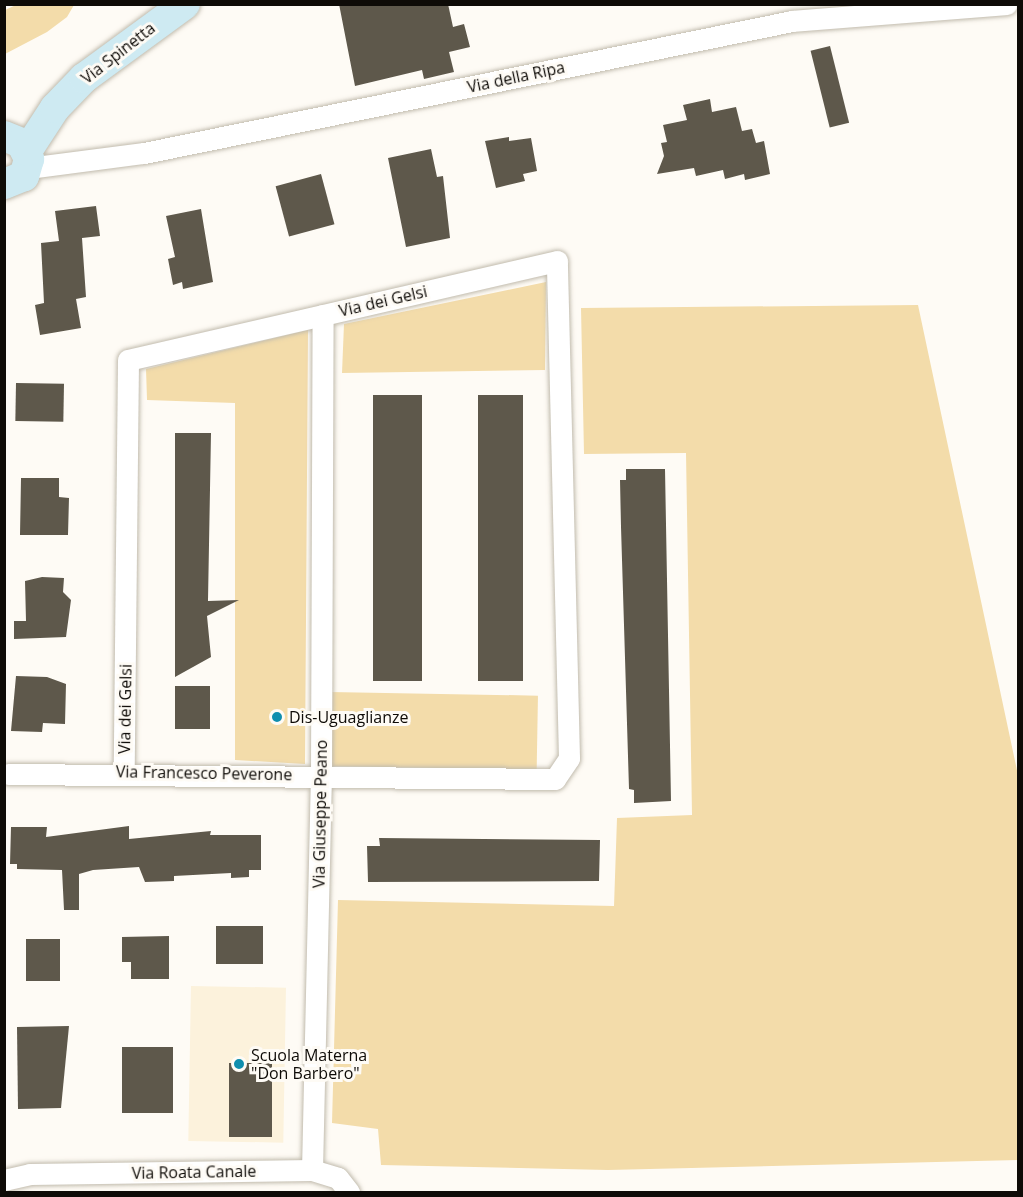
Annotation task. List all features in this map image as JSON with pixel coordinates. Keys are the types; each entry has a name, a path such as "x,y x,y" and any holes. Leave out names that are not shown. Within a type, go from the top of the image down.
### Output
{"main road":[{"name":"Via Spinetta","path":"13,165 55,108 102,62 185,4"}],"street":[{"name":"Via della Ripa","path":"13,165 144,153 792,21 1006,4"},
{"name":"Via dei Gelsi","path":"124,772 128,360 556,261 569,758"},
{"name":"Via Giuseppe Peano","path":"312,1170 321,775 323,315"},
{"name":"Via Francesco Peverone","path":"8,774 124,772 555,779 569,758"},
{"name":"Via Roata Canale","path":"4,1164 30,1174"},
{"name":"Via Roata Canale","path":"4,1180 30,1174 312,1170 338,1178 350,1192"}],"shaded area":[{"path":"16,5 74,5 67,17 47,32 5,54 5,10"},
{"path":"546,282 545,370 342,373 344,324"},
{"path":"918,305 1018,775 1018,1160 608,1170 381,1165 378,1129 332,1123 338,900 614,906 617,818 692,815 686,453 584,454 581,308"},
{"path":"308,330 305,764 235,760 235,403 147,400 146,369"},
{"path":"330,692 538,696 537,770 329,766"},
{"name":"Scuola Materna \"Don Barbero\"","path":"191,986 286,988 283,1143 188,1141"}],"building":[{"path":"339,4 448,4 453,27 464,24 470,47 449,52 454,72 424,79 422,70 355,86"},
{"path":"830,46 849,123 830,127 811,51"},
{"path":"710,99 712,112 736,107 742,131 752,129 756,143 764,141 770,174 745,180 744,174 725,179 723,170 696,176 694,168 657,174 664,156 661,143 667,142 663,125 687,120 683,105"},
{"path":"509,137 509,141 531,138 537,171 523,174 525,181 496,188 485,141"},
{"path":"431,149 437,177 443,176 450,238 406,247 388,158"},
{"path":"321,174 334,224 289,236 276,186"},
{"path":"96,206 100,236 82,238 86,297 76,299 81,328 40,335 35,305 44,303 41,243 59,241 55,211"},
{"path":"201,209 213,282 183,289 182,282 173,285 168,259 175,257 166,216"},
{"path":"16,383 64,384 63,422 15,421"},
{"path":"373,395 422,395 422,681 373,681"},
{"path":"478,395 523,395 523,681 478,681"},
{"path":"175,433 211,433 208,601 239,600 207,616 211,657 175,677"},
{"path":"626,469 665,469 671,801 634,803 634,790 629,789 620,480 626,480"},
{"path":"21,478 59,478 59,497 69,498 68,535 20,535"},
{"path":"42,577 64,578 63,592 71,600 66,637 14,639 14,621 26,621 25,581"},
{"path":"16,676 47,677 66,684 65,724 43,723 42,732 11,731"},
{"path":"175,686 210,686 210,729 175,729"},
{"path":"129,826 129,839 211,831 210,835 261,835 261,870 249,870 249,877 231,878 231,873 174,876 174,881 145,882 139,867 93,870 79,874 79,910 64,910 62,870 17,869 17,864 10,864 11,827 47,827 46,837"},
{"path":"379,838 600,840 599,881 368,882 367,846 380,846"},
{"path":"216,926 263,926 263,964 216,964"},
{"path":"169,936 169,979 131,979 131,962 122,962 122,937"},
{"path":"26,939 60,939 60,981 26,981"},
{"path":"69,1026 61,1108 18,1109 17,1027"},
{"path":"122,1047 173,1047 173,1113 122,1113"},
{"path":"229,1063 272,1063 272,1137 229,1137"}],"place":[{"name":"Dis-Uguaglianze","path":"277,717"},
{"name":"Scuola Materna \"Don Barbero\"","path":"239,1064"}]}
